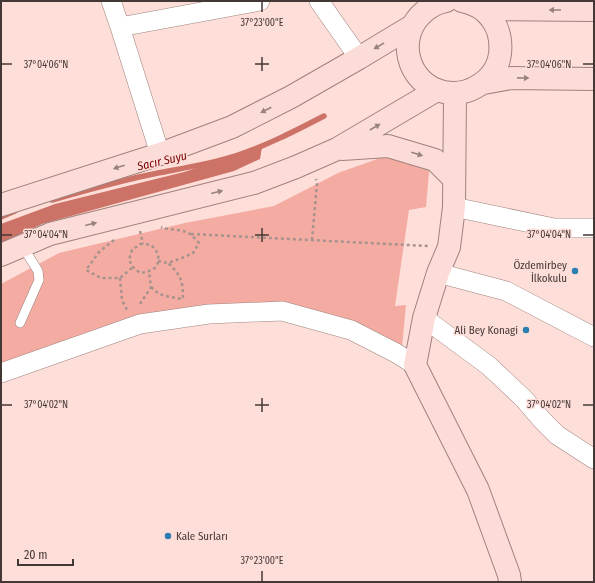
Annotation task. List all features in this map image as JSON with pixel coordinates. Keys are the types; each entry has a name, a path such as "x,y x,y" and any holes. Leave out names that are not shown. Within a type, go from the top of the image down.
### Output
{"main road":[{"path":"1,205 160,154 232,127 291,97 359,58 418,14 430,7 446,1"},
{"path":"471,4 594,10"},
{"path":"1,255 50,234 254,183 337,149 446,92 470,91 484,83 494,72 499,60 501,46 499,32 493,20 471,4"},
{"path":"418,14 408,41 408,56 414,70 424,82 446,92"},
{"path":"484,83 511,78 594,79"},
{"path":"446,92 454,179 454,207 449,247 438,273 424,318 415,365 478,490 509,575 510,582"},
{"path":"337,149 388,146 435,160 454,179"}],"street":[{"path":"110,1 120,27 160,154"},
{"path":"120,27 234,3 260,1"},
{"path":"319,1 359,58"},
{"path":"454,207 554,228 594,228"},
{"path":"438,273 506,291 594,337"},
{"path":"1,373 140,324 209,314 282,310 351,330 415,365"},
{"path":"424,318 489,366 524,399 557,435 594,459"}],"lane":[{"path":"20,323 39,280 38,271 28,255 25,245"}],"path":[{"path":"312,240 317,184 315,173"},
{"path":"159,226 191,234 449,247"},
{"path":"168,263 193,253 199,243 191,234"},
{"path":"119,235 99,252 86,270 101,278 120,278 133,267"},
{"path":"140,244 148,244 156,249 158,260 155,269 149,272 140,272 133,267 129,260 132,250 140,244"},
{"path":"151,287 159,294 184,299 183,284 176,270 168,263 158,260"},
{"path":"138,307 151,287 149,272"},
{"path":"120,278 122,300 130,315"}],"shaded area":[{"path":"262,147 260,159 234,171 42,224 1,243 1,224 55,204 184,172"},
{"path":"391,154 430,160 426,207 409,210 395,306 406,305 402,347 377,334 211,309 1,367 1,284 59,253 185,223 274,206 338,173"}],"waterway":[{"name":"Sacır Suyu","path":"52,200 131,179 226,159 269,143 324,116"},
{"name":"Sacır Suyu","path":"1,217 15,211"}],"place":[{"name":"Özdemirbey İlkokulu","path":"575,271"},
{"name":"Ali Bey Konagi","path":"526,330"},
{"name":"Kale Surları","path":"168,536"}]}
